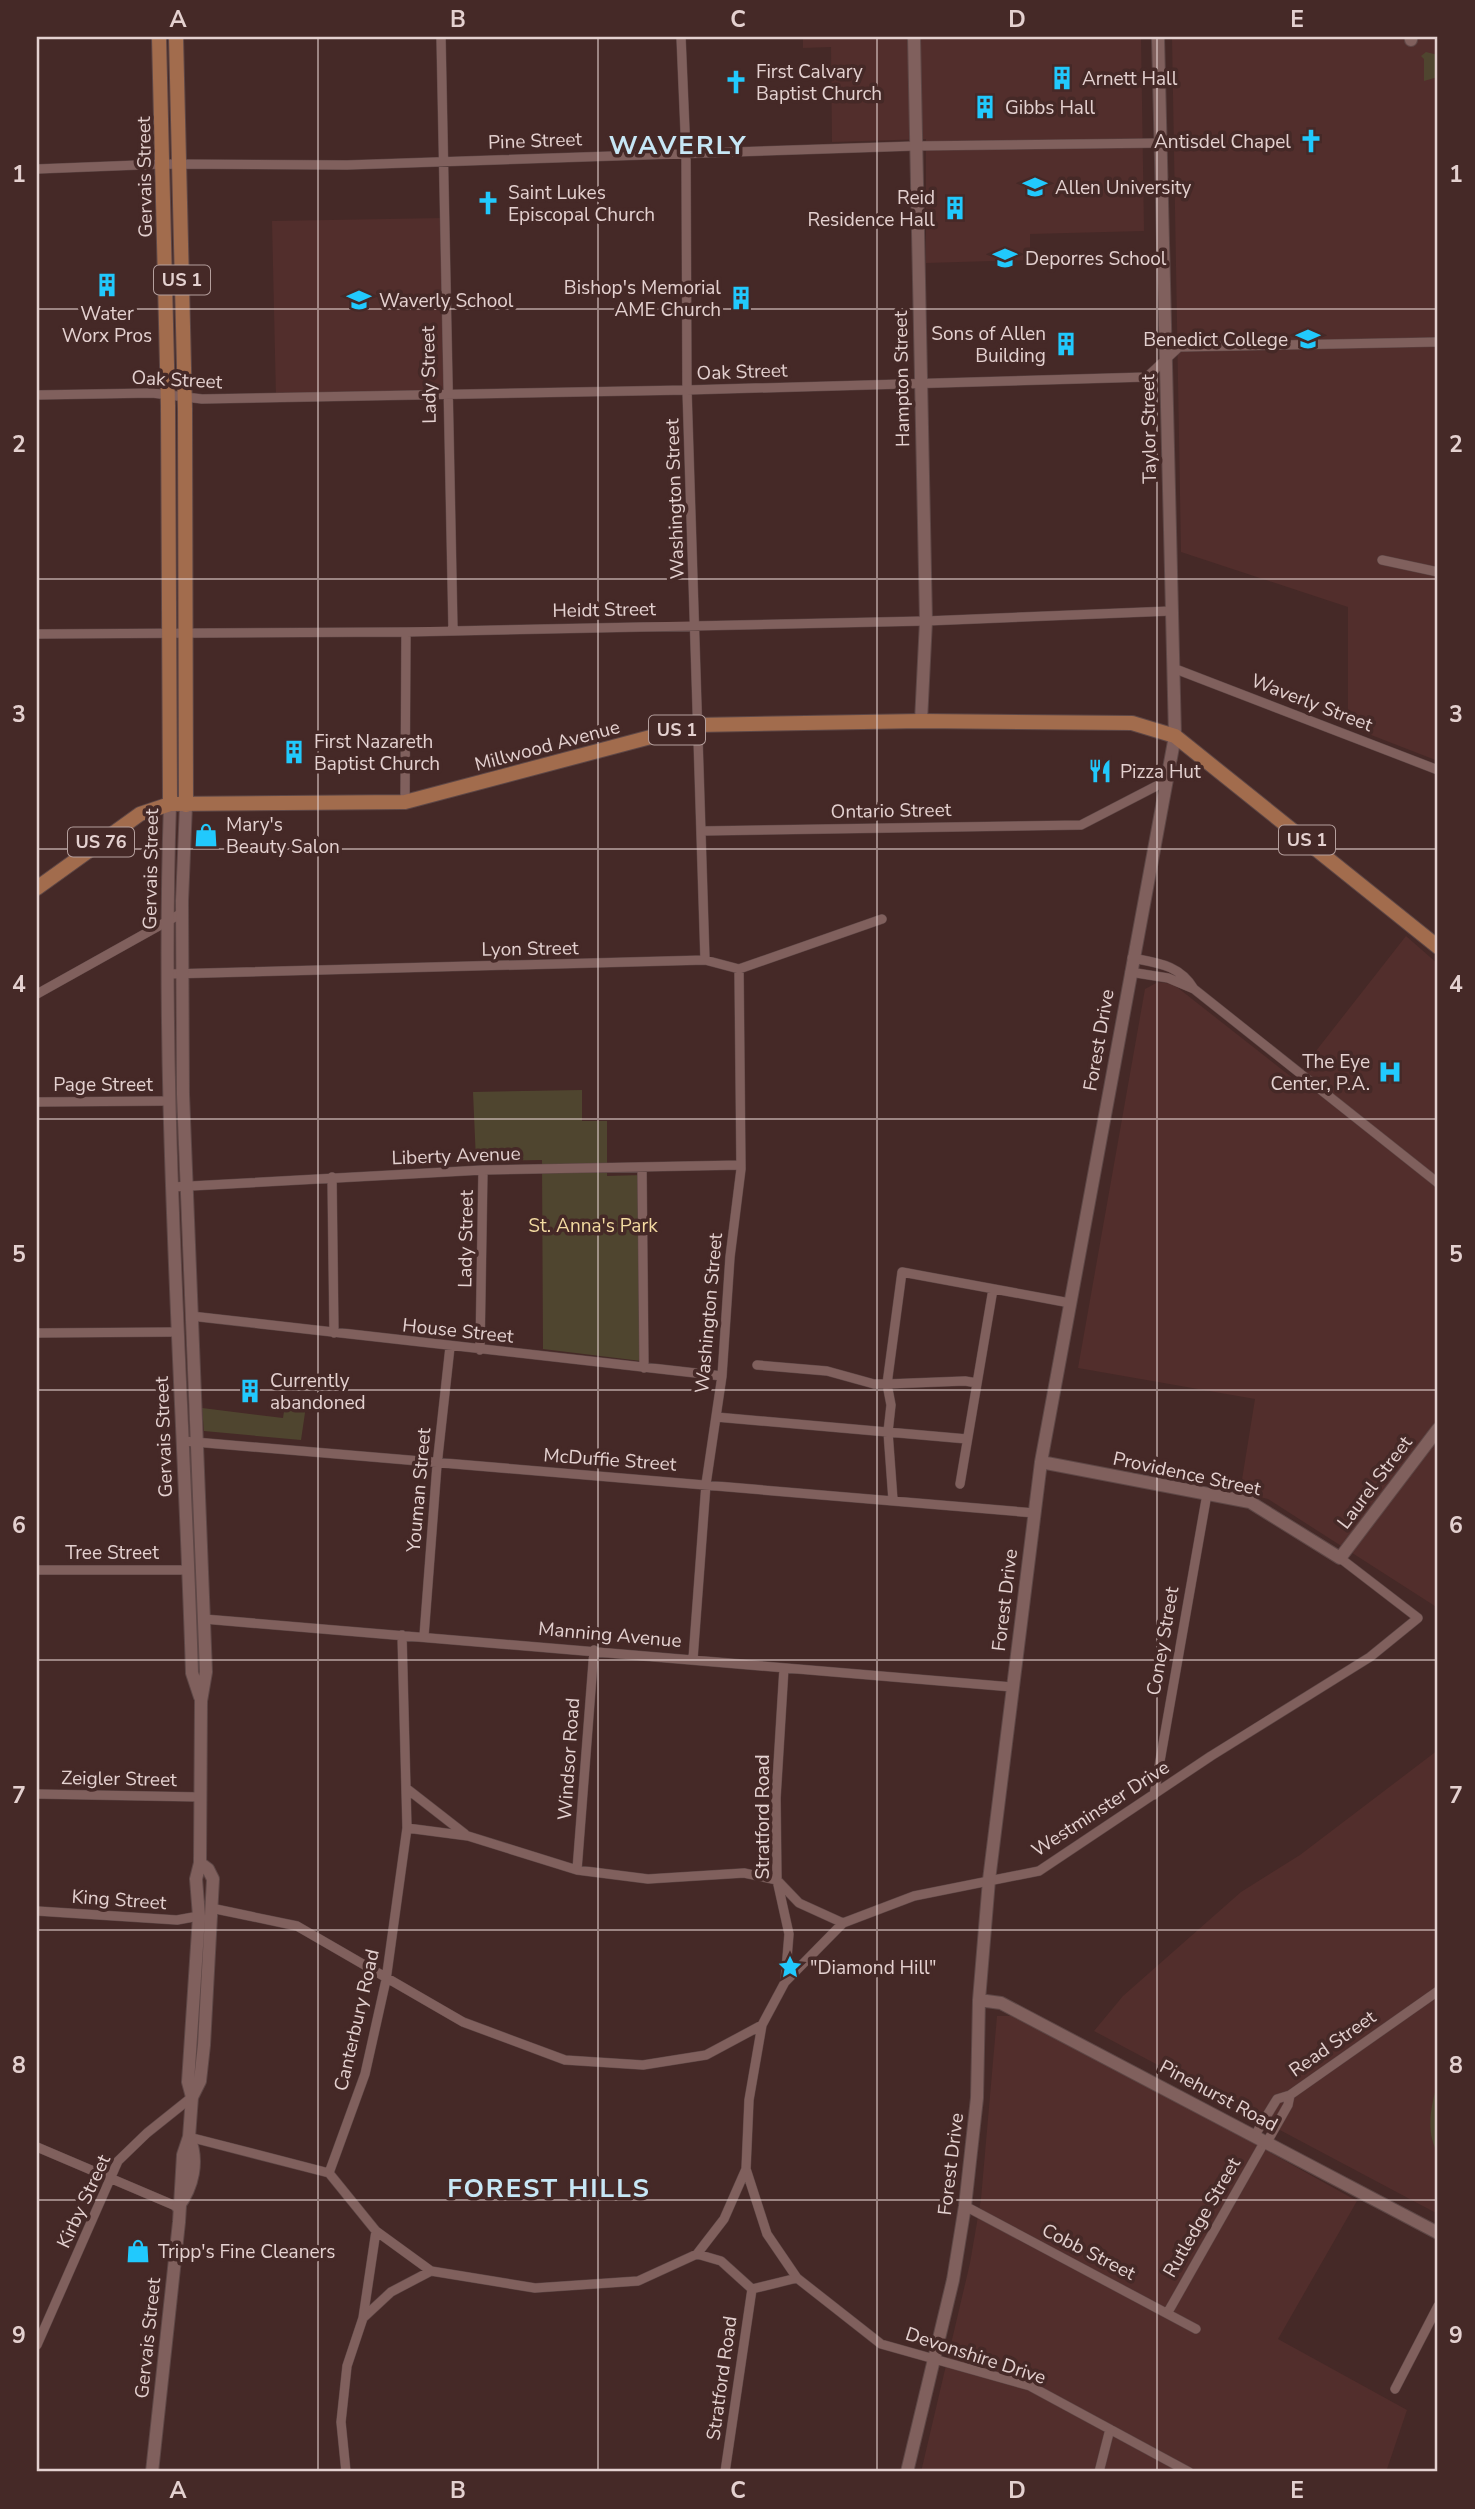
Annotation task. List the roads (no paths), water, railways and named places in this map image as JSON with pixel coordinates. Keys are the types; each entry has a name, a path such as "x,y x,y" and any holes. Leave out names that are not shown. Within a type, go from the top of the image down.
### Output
{"main road":[{"name":"Gervais Street","path":"152,2472 179,2222 183,2155 189,2137 192,2097 188,2082 199,1916 196,1879 200,1863 201,1701 206,1672 187,1185 175,973 168,921 170,804 167,393 164,164 159,37"},
{"name":"Gervais Street","path":"176,37 185,396 186,805 182,913 175,973 169,1101 192,1673 201,1701"},
{"name":"Hampton Street","path":"914,37 926,621 921,721"},
{"name":"Taylor Street","path":"1158,37 1175,736"},
{"name":"Millwood Avenue","path":"37,888 140,814 170,804 405,802 696,725 921,721 1132,723 1175,736"},
{"name":"Forest Drive","path":"907,2472 936,2358 965,2206 976,2098 979,2000 989,1880 1041,1462 1175,736"},
{"name":"US 1","path":"1175,736 1438,947"},
{"name":"Laurel Street","path":"1340,1558 1438,1429"},
{"name":"Providence Street","path":"1041,1462 1262,1507 1340,1558"},
{"name":"Gervais Street","path":"192,2097 200,2081 213,1879 208,1869 200,1863"},
{"name":"Pinehurst Road","path":"979,2000 1002,2003 1438,2233"}],"street":[{"name":"Lady Street","path":"441,37 446,394 453,629"},
{"name":"Washington Street","path":"681,37 686,154 687,390 705,960"},
{"name":"Pine Street","path":"37,169 164,164 347,165 915,146 1161,143"},
{"name":"Oak Street","path":"37,395 167,393 202,399 687,390 1147,377 1179,347 1438,342"},
{"path":"1382,560 1438,572"},
{"name":"Heidt Street","path":"37,634 167,631 406,632 926,621 1171,611"},
{"path":"405,802 406,632"},
{"name":"Waverly Street","path":"1173,668 1438,770"},
{"name":"Ontario Street","path":"702,831 1081,825 1166,781"},
{"path":"37,994 182,913"},
{"path":"739,969 882,919"},
{"path":"1132,958 1171,966 1187,977 1195,989"},
{"name":"Lyon Street","path":"175,973 705,960 739,969"},
{"name":"Washington Street","path":"693,1659 706,1484 722,1376 741,1164 739,969"},
{"path":"1130,972 1168,978 1195,989 1438,1183"},
{"name":"Page Street","path":"37,1102 169,1101"},
{"name":"Liberty Avenue","path":"172,1187 484,1170 741,1164"},
{"path":"642,1168 644,1368"},
{"name":"Lady Street","path":"480,1350 484,1170"},
{"path":"332,1177 334,1333"},
{"path":"892,1500 888,1432 891,1405 887,1384 902,1272 1070,1303"},
{"path":"960,1484 993,1289"},
{"name":"House Street","path":"191,1316 450,1348 722,1376"},
{"path":"37,1333 177,1332"},
{"name":"Youman Street","path":"424,1636 436,1465 450,1348"},
{"path":"757,1365 827,1371 874,1384 965,1381 978,1383"},
{"path":"716,1418 967,1439"},
{"name":"McDuffie Street","path":"183,1441 436,1465 706,1484 1035,1513"},
{"name":"Coney Street","path":"1154,1796 1207,1494"},
{"name":"Providence Street","path":"1340,1558 1418,1618"},
{"name":"Tree Street","path":"37,1570 187,1570"},
{"name":"Westminster Drive","path":"785,1982 843,1923 914,1896 1039,1871 1370,1657 1418,1618"},
{"name":"Manning Avenue","path":"204,1619 1012,1687"},
{"name":"Canterbury Road","path":"329,2173 365,2074 386,1980 407,1828 402,1635"},
{"name":"Windsor Road","path":"577,1870 594,1650"},
{"name":"Stratford Road","path":"746,2169 749,2101 762,2025 785,1982 789,1934 777,1881 776,1798 784,1668"},
{"path":"406,1788 468,1836"},
{"name":"Zeigler Street","path":"37,1794 201,1797"},
{"path":"407,1828 468,1836 577,1870 648,1878 744,1873 777,1881 799,1903 843,1923"},
{"path":"211,1908 297,1926 386,1980 463,2022 565,2060 643,2065 706,2055 762,2025"},
{"name":"King Street","path":"37,1911 177,1920 199,1916"},
{"name":"Read Street","path":"1262,2139 1277,2099 1290,2095 1438,1992"},
{"name":"Kirby Street","path":"38,2338 118,2161 192,2097"},
{"path":"189,2137 329,2173 376,2231 431,2271 535,2288 638,2281 697,2254 724,2219 746,2169"},
{"name":"Rutledge Street","path":"1168,2312 1262,2139"},
{"path":"37,2147 178,2207"},
{"name":"Devonshire Drive","path":"746,2169 768,2234 797,2278 881,2344 1030,2386 1189,2472"},
{"name":"Cobb Street","path":"965,2206 1196,2329"},
{"path":"346,2472 341,2422 347,2366 363,2318 376,2231"},
{"path":"697,2254 721,2261 752,2289 797,2278"},
{"path":"363,2318 391,2292 431,2271"},
{"name":"Stratford Road","path":"725,2472 752,2289"},
{"path":"1395,2389 1438,2306"},
{"path":"1100,2472 1110,2429"}],"place":[{"name":"Arnett Hall","path":"1062,78"},
{"name":"First Calvary Baptist Church","path":"736,82"},
{"name":"Gibbs Hall","path":"985,107"},
{"name":"Antisdel Chapel","path":"1311,141"},
{"name":"Allen University","path":"1035,187"},
{"name":"Saint Lukes Episcopal Church","path":"488,203"},
{"name":"Reid Residence Hall","path":"955,208"},
{"name":"Deporres School","path":"1005,258"},
{"name":"Water Worx Pros","path":"107,285"},
{"name":"Bishop's Memorial AME Church","path":"741,298"},
{"name":"Waverly School","path":"359,300"},
{"name":"Benedict College","path":"1308,339"},
{"name":"Sons of Allen Building","path":"1066,344"},
{"name":"First Nazareth Baptist Church","path":"294,752"},
{"name":"Pizza Hut","path":"1100,771"},
{"name":"Mary's Beauty Salon","path":"206,835"},
{"name":"The Eye Center, P.A.","path":"1390,1072"},
{"name":"Currently abandoned","path":"250,1391"},
{"name":"\"Diamond Hill\"","path":"790,1967"},
{"name":"Tripp's Fine Cleaners","path":"138,2251"}],"district":[{"name":"WAVERLY","path":"678,145"},
{"name":"FOREST HILLS","path":"549,2188"}],"park label":[{"name":"St. Anna's Park","path":"593,1225"}]}
